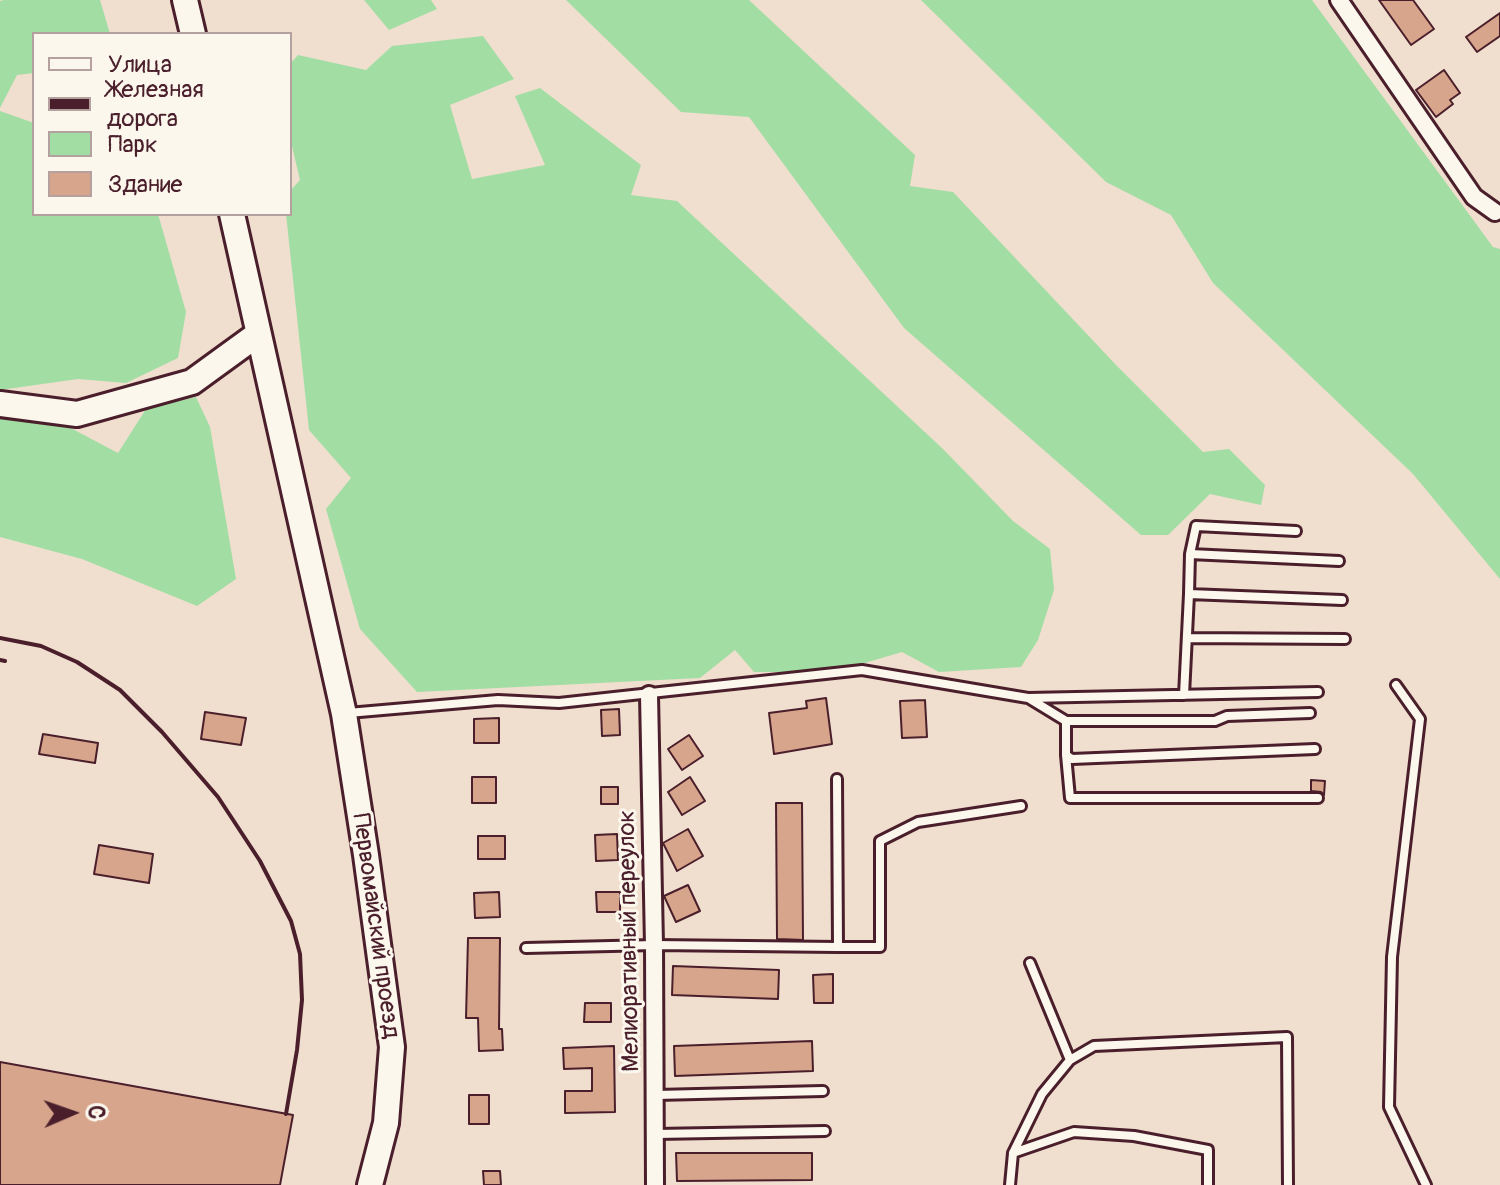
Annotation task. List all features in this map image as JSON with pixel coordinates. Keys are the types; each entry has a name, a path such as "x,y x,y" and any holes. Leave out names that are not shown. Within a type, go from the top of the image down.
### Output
{"main road":[{"path":"185,0 193,32"},
{"name":"Первомайский проезд","path":"232,216 344,714 392,1047 386,1123 370,1185"},
{"path":"0,404 77,414 192,382 258,334"}],"street":[{"path":"1339,0 1474,197 1495,212"},
{"name":"Мелиоративный переулок","path":"649,695 655,1185"}],"lane":[{"path":"1184,695 1190,554 1196,526 1296,531"},
{"path":"1190,554 1339,561"},
{"path":"1189,594 1342,600"},
{"path":"1187,638 1345,639"},
{"path":"344,714 498,700 559,703 862,670 1028,698 1318,692"},
{"path":"1396,685 1420,719 1392,957 1389,1107 1426,1185"},
{"path":"1028,698 1066,721 1215,721 1227,716 1310,713"},
{"path":"1066,721 1070,798 1318,798"},
{"path":"1066,755 1072,759 1315,749"},
{"path":"837,779 838,947"},
{"path":"526,948 654,945 880,947 880,841 918,822 1021,806"},
{"path":"1030,963 1070,1060"},
{"path":"1010,1185 1013,1153 1042,1094 1070,1060 1094,1046 1287,1037 1288,1185"},
{"path":"656,1095 823,1091"},
{"path":"656,1134 825,1131"},
{"path":"1013,1153 1074,1132 1134,1136 1208,1150 1208,1185"}],"green space":[{"path":"100,0 109,32 32,32 32,73 17,75 0,108 0,1"},
{"path":"364,0 431,0 437,9 389,30"},
{"path":"566,0 749,0 915,155 910,186 953,192 1203,452 1229,449 1265,485 1261,505 1210,494 1168,535 1141,535 904,328 749,117 681,112"},
{"path":"921,0 1312,0 1493,247 1500,249 1500,579 1413,474 1213,283 1171,215 1106,182"},
{"path":"483,36 514,79 450,105 472,179 545,165 515,96 540,88 641,165 631,195 677,201 943,449 1013,521 1050,549 1054,590 1038,640 1021,667 939,672 902,652 834,672 754,672 735,650 700,678 417,692 360,629 326,509 351,478 309,430 286,216 292,216 292,189 300,180 292,146 292,62 298,55 366,70 392,46"},
{"path":"0,111 32,122 32,216 159,216 186,312 178,358 126,383 78,379 0,390"},
{"path":"196,397 210,427 236,579 197,606 82,559 0,537 0,416 65,425 118,453 146,409"}],"building":[{"path":"1379,0 1413,0 1434,29 1411,45"},
{"path":"1500,13 1500,36 1477,52 1466,37"},
{"path":"1444,70 1460,93 1450,100 1453,104 1436,117 1416,90"},
{"path":"826,698 832,744 774,754 769,713 807,708 806,701"},
{"path":"925,700 927,737 902,738 900,701"},
{"path":"619,709 620,735 602,736 601,710"},
{"path":"205,712 246,718 241,745 201,739"},
{"path":"499,718 499,743 474,743 474,719"},
{"path":"43,734 98,743 95,763 39,754"},
{"path":"689,735 703,756 682,770 668,749"},
{"path":"472,777 496,777 496,803 472,803"},
{"path":"690,777 705,801 682,815 668,792"},
{"path":"1311,780 1325,781 1324,795 1311,791"},
{"path":"601,787 618,787 618,804 601,804"},
{"path":"776,803 802,803 803,940 777,939"},
{"path":"688,829 703,856 677,871 663,843"},
{"path":"617,834 618,860 596,861 595,835"},
{"path":"478,836 505,836 505,859 478,859"},
{"path":"99,845 153,854 149,883 94,874"},
{"path":"688,885 700,911 676,922 664,896"},
{"path":"499,892 500,917 475,918 474,893"},
{"path":"596,892 620,892 620,912 597,912"},
{"path":"468,938 500,938 499,1029 502,1029 503,1050 479,1051 478,1018 466,1018"},
{"path":"673,966 779,970 778,999 672,995"},
{"path":"833,974 833,1003 814,1003 813,975"},
{"path":"585,1003 611,1003 611,1022 584,1022"},
{"path":"812,1041 813,1071 675,1076 674,1046"},
{"path":"614,1046 615,1112 565,1113 565,1091 592,1091 592,1068 564,1069 563,1048"},
{"path":"0,1062 293,1115 280,1185 0,1185"},
{"path":"469,1095 489,1095 489,1124 469,1124"},
{"path":"676,1153 812,1153 812,1180 677,1181"},
{"path":"483,1171 500,1171 501,1185 484,1185"}],"railway":[{"path":"0,638 41,646 77,662 120,690 162,732 218,797 260,861 291,921 300,954 302,1000 286,1114"},
{"path":"0,660 5,661"}]}
